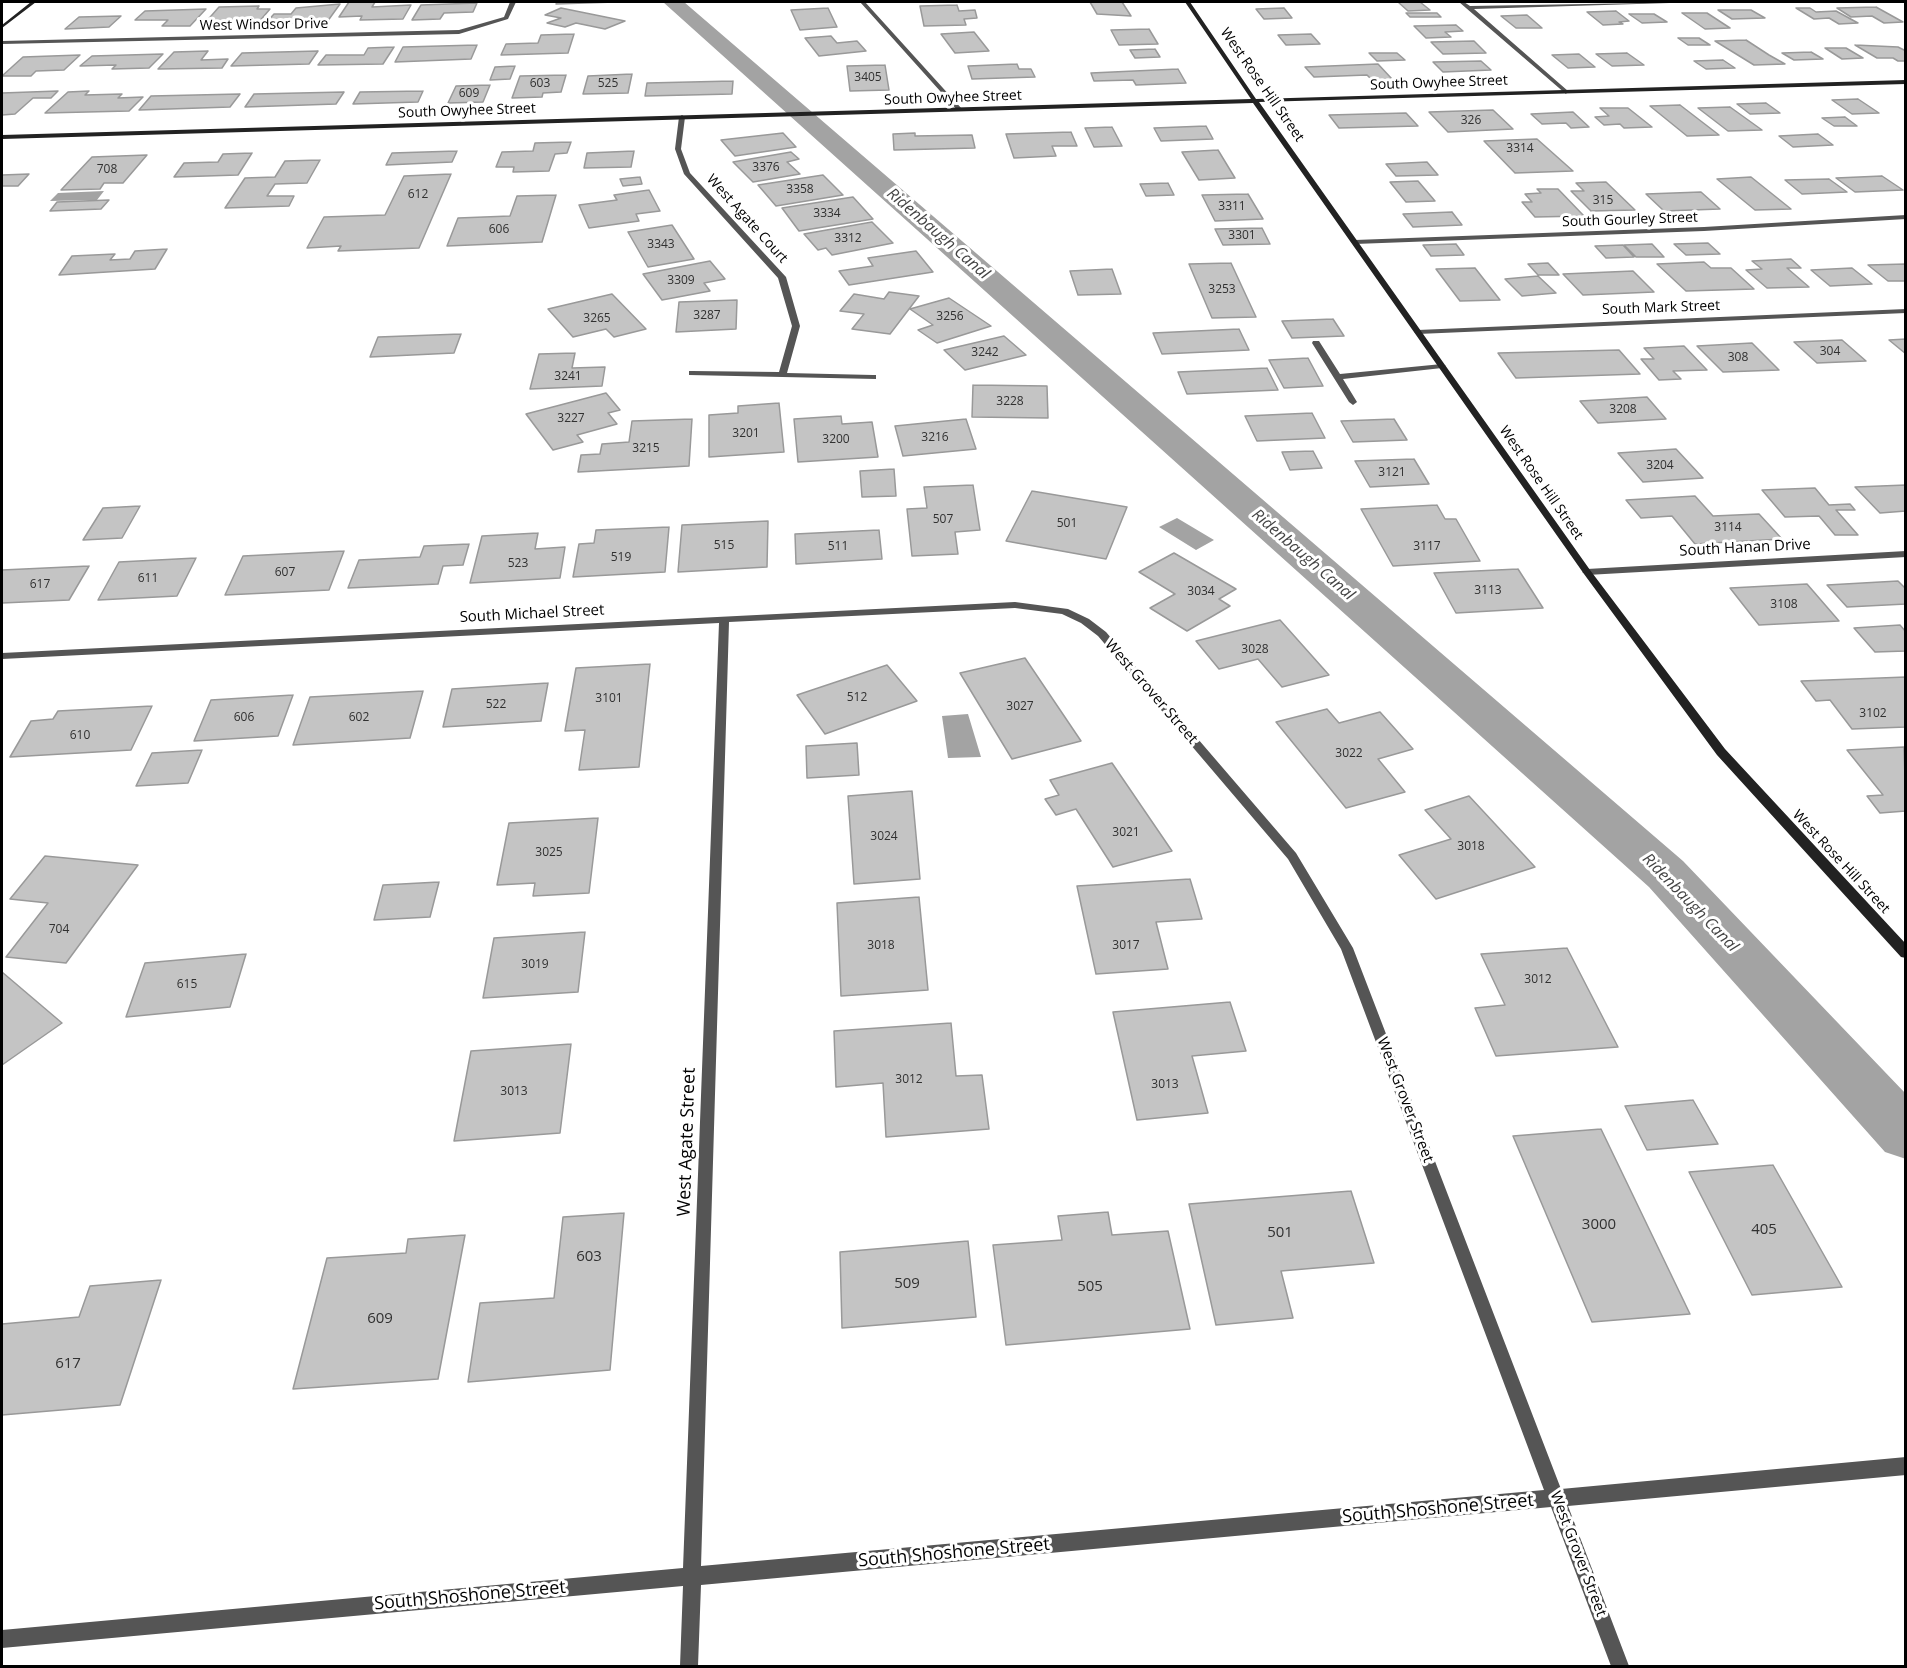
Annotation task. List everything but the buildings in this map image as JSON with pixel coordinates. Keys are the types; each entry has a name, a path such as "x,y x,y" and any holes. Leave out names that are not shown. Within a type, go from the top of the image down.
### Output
{"street":[{"path":"2,27 33,2"},
{"name":"West Windsor Drive","path":"2,43 459,32 506,18 513,2"},
{"path":"863,2 960,110"},
{"name":"West Rose Hill Street","path":"1188,2 1255,101 1587,572 1721,752 1905,953"},
{"path":"1462,2 1566,92"},
{"path":"1469,8 1699,2"},
{"name":"South Owyhee Street","path":"2,137 1905,82"},
{"name":"West Agate Court","path":"682,117 678,149 687,174 782,277 796,326 782,375"},
{"name":"South Gourley Street","path":"1355,242 1704,229 1905,217"},
{"name":"South Mark Street","path":"1418,332 1905,311"},
{"path":"1316,343 1353,402"},
{"path":"1338,377 1443,366"},
{"path":"692,373 873,378"},
{"name":"South Hanan Drive","path":"1587,572 1905,554"},
{"name":"South Michael Street","path":"2,656 1015,605 1065,611"},
{"name":"West Grover Street","path":"1065,611 1085,621 1102,634 1292,856 1347,948 1620,1666"},
{"name":"West Agate Street","path":"689,1666 724,619"},
{"name":"South Shoshone Street","path":"2,1639 1905,1466"}],"shaded area":[{"path":"104,191 97,200 50,201 58,193"},
{"path":"1177,518 1214,540 1196,550 1159,527"},
{"path":"968,714 981,757 948,758 942,716"}],"waterway":[{"name":"Ridenbaugh Canal","path":"673,2 1666,874 1906,1134"}]}
